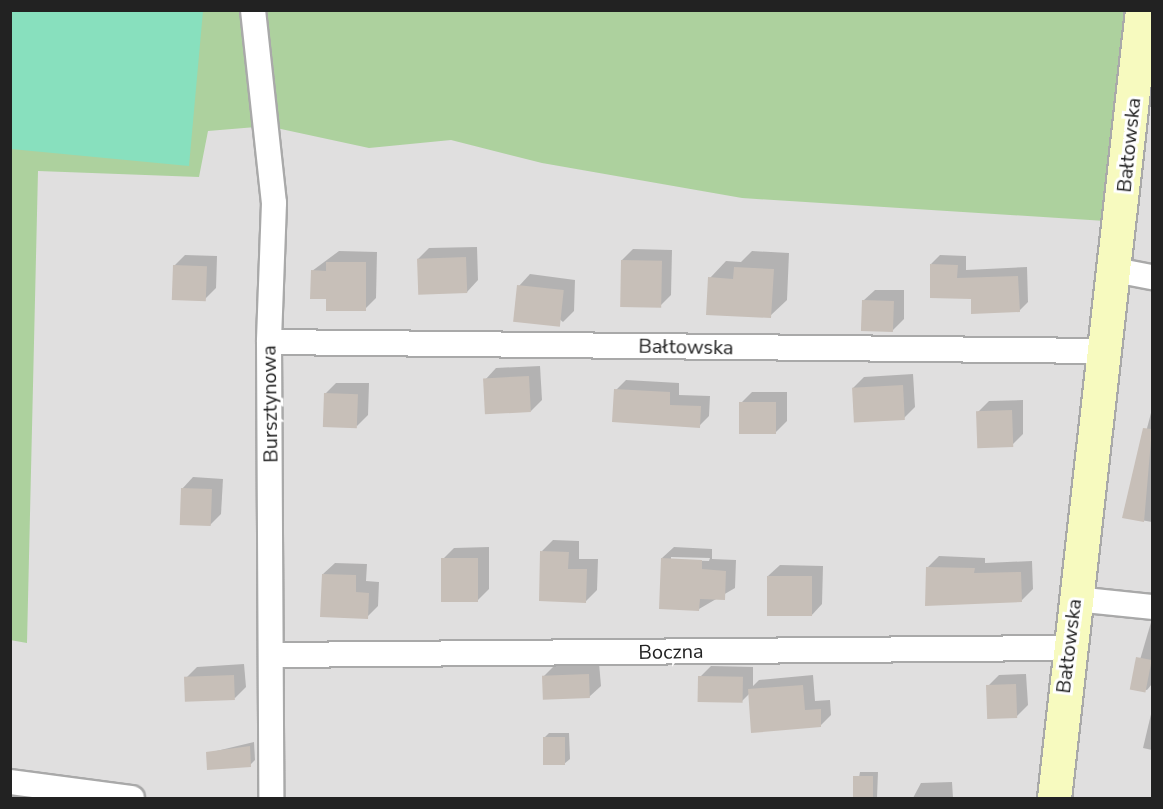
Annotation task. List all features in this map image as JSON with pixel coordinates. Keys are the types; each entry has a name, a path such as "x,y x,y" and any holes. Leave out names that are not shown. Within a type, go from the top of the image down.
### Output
{"main road":[{"name":"Bałtowska","path":"1054,798 1067,648 1115,270 1142,10"}],"street":[{"name":"Bursztynowa","path":"253,10 273,203 268,342 274,655 271,798"},
{"path":"1115,270 1152,277"},
{"name":"Bałtowska","path":"268,342 1103,351"},
{"path":"1075,599 1152,607"},
{"name":"Boczna","path":"274,655 1067,648"},
{"path":"10,782 132,798"}],"shaded area":[{"path":"11,11 1152,11 1152,798 11,798"}],"green space":[{"path":"10,11 1142,11 1121,222 742,198 542,163 451,140 369,148 267,126 208,131 199,177 38,171 27,643 10,640"},
{"path":"10,11 203,11 189,166 11,149"}],"building":[{"path":"466,257 467,293 418,295 417,259"},
{"path":"621,260 662,261 661,308 620,307"},
{"path":"326,262 366,262 366,311 326,311 326,299 310,299 311,270 326,271"},
{"path":"930,264 958,265 957,278 1018,276 1020,312 971,314 971,299 930,298"},
{"path":"173,265 207,266 206,301 172,300"},
{"path":"734,267 774,269 771,318 706,315 708,277 733,279"},
{"path":"517,285 564,290 560,327 513,322"},
{"path":"862,300 894,301 893,332 861,331"},
{"path":"529,376 531,412 485,414 483,378"},
{"path":"903,385 905,420 854,423 852,388"},
{"path":"614,389 670,392 670,405 701,406 700,428 612,422"},
{"path":"324,393 358,394 357,428 323,427"},
{"path":"739,402 776,402 776,434 739,434"},
{"path":"1012,410 1013,447 977,448 976,411"},
{"path":"1143,428 1152,429 1144,522 1122,518"},
{"path":"181,488 212,489 211,526 180,525"},
{"path":"540,551 569,552 568,569 587,569 586,603 539,601"},
{"path":"441,558 478,558 478,602 441,602"},
{"path":"661,558 702,560 702,569 726,571 725,600 700,599 699,611 659,609"},
{"path":"926,567 975,568 974,573 1021,572 1022,602 925,606"},
{"path":"322,574 356,575 356,592 369,593 368,619 320,617"},
{"path":"767,576 812,576 812,616 767,616"},
{"path":"1136,657 1152,660 1145,692 1130,689"},
{"path":"589,674 590,698 543,700 542,676"},
{"path":"234,675 235,700 185,702 184,677"},
{"path":"698,676 743,677 743,703 698,702"},
{"path":"1016,684 1017,718 987,719 986,685"},
{"path":"803,685 805,710 821,709 821,727 751,733 748,689"},
{"path":"543,737 565,737 565,765 543,765"},
{"path":"250,746 251,767 207,770 206,752"},
{"path":"853,776 873,776 873,798 853,798"}]}
